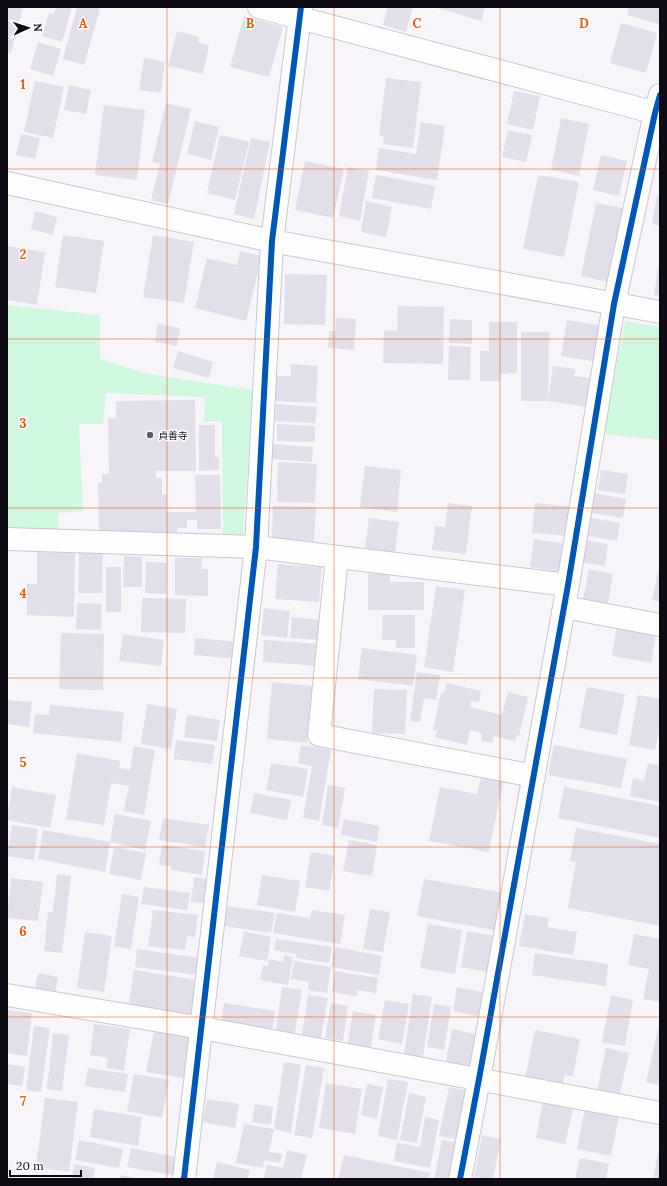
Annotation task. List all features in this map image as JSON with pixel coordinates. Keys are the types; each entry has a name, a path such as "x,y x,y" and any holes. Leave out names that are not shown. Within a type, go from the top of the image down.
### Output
{"street":[{"path":"259,7 300,12 658,107 614,304 568,585 460,1179"},
{"path":"184,1179 256,547 272,241 300,12"},
{"path":"7,183 272,241 660,312"},
{"path":"7,539 256,547 568,585"},
{"path":"337,557 319,735 534,776"},
{"path":"564,607 660,625"},
{"path":"7,995 202,1028 660,1113"}],"green space":[{"path":"7,305 100,315 100,359 148,374 253,390 243,535 223,536 222,421 204,422 205,397 106,393 103,424 79,424 83,511 58,513 58,533 7,529"},
{"path":"625,321 660,327 660,440 603,434"}],"building":[{"path":"7,7 23,7 11,53 7,52"},
{"path":"56,7 72,7 62,42 42,36 49,13 54,14"},
{"path":"77,7 93,7 100,9 84,65 63,59"},
{"path":"388,7 413,7 406,32 383,25"},
{"path":"434,7 485,7 481,21"},
{"path":"629,7 660,7 659,24 627,15"},
{"path":"244,16 283,27 269,77 230,67"},
{"path":"621,23 657,33 646,73 610,63"},
{"path":"177,31 199,37 198,42 209,45 203,74 168,66"},
{"path":"38,42 61,49 53,76 30,69"},
{"path":"144,58 165,62 161,93 139,90"},
{"path":"386,78 421,82 413,148 383,144 384,136 379,135"},
{"path":"35,81 64,87 53,138 24,132"},
{"path":"69,85 91,90 86,114 64,110"},
{"path":"514,91 540,96 533,130 507,124"},
{"path":"166,103 191,109 168,204 151,200 160,164 152,162"},
{"path":"104,105 145,110 137,180 95,175"},
{"path":"561,118 589,124 579,176 551,170"},
{"path":"195,121 219,127 211,160 187,154"},
{"path":"421,122 445,126 437,180 376,170 379,148 416,154"},
{"path":"508,130 532,135 526,162 502,157"},
{"path":"21,134 40,138 35,159 16,155"},
{"path":"220,135 249,142 235,200 207,193"},
{"path":"251,138 270,142 254,219 234,214"},
{"path":"601,155 627,161 619,196 593,190"},
{"path":"305,161 344,169 333,218 295,210"},
{"path":"348,167 369,171 360,221 339,216"},
{"path":"376,175 435,186 431,209 372,198"},
{"path":"538,175 579,182 564,257 523,249"},
{"path":"657,195 660,196 660,226 652,224"},
{"path":"366,201 392,207 386,237 361,232"},
{"path":"596,203 623,208 608,282 581,276"},
{"path":"35,211 57,217 53,235 31,229"},
{"path":"63,235 104,241 96,293 55,287"},
{"path":"153,235 194,242 184,303 143,297"},
{"path":"7,246 45,252 37,305 7,300"},
{"path":"240,251 262,256 246,321 195,308 207,258 237,265"},
{"path":"658,267 660,267 660,296 654,295"},
{"path":"285,274 327,275 325,325 284,324"},
{"path":"398,306 444,307 443,364 383,363 384,330 397,331"},
{"path":"336,318 356,319 354,350 328,348 329,331 335,331"},
{"path":"450,319 472,320 472,344 449,343"},
{"path":"567,320 603,326 597,362 561,356"},
{"path":"489,322 517,322 517,373 500,374 500,381 480,381 480,351 489,351"},
{"path":"158,324 180,328 177,346 155,342"},
{"path":"521,332 549,332 548,401 521,401"},
{"path":"449,346 471,347 470,380 448,380"},
{"path":"178,351 213,362 209,378 173,368"},
{"path":"291,364 318,366 316,403 275,401 276,376 291,376"},
{"path":"553,366 576,369 574,376 591,378 588,407 548,401"},
{"name":"貞善寺","path":"195,400 196,471 156,471 156,478 162,478 162,494 167,494 167,512 196,512 195,475 220,475 221,529 197,529 197,520 187,520 187,528 177,528 177,533 99,534 98,483 102,483 102,474 109,474 108,418 116,418 116,401"},
{"path":"276,404 317,407 315,423 275,421"},
{"path":"277,424 315,426 315,442 277,441"},
{"path":"199,425 215,425 215,457 219,457 219,470 199,471"},
{"path":"273,444 313,447 312,462 272,459"},
{"path":"278,462 317,464 315,503 277,502"},
{"path":"365,466 401,470 397,512 360,507"},
{"path":"601,470 628,474 625,494 598,490"},
{"path":"594,493 626,499 623,518 591,513"},
{"path":"448,503 472,506 466,554 432,550 435,526 445,527"},
{"path":"535,503 572,507 569,536 532,533"},
{"path":"273,506 316,507 314,542 272,540"},
{"path":"369,518 399,522 395,552 365,548"},
{"path":"591,518 620,523 617,541 587,536"},
{"path":"534,539 567,544 563,572 530,567"},
{"path":"585,540 608,544 605,566 581,562"},
{"path":"37,552 75,553 74,617 27,615 27,584 37,584"},
{"path":"79,553 103,553 102,593 78,593"},
{"path":"124,556 142,557 142,587 123,587"},
{"path":"175,558 202,558 201,569 208,569 208,596 175,595"},
{"path":"146,562 167,563 166,594 145,593"},
{"path":"278,564 322,567 319,602 275,599"},
{"path":"106,567 121,567 121,612 106,612"},
{"path":"660,567 660,602 652,600"},
{"path":"589,569 613,574 608,603 583,599"},
{"path":"390,573 390,582 424,582 424,610 368,610 368,574"},
{"path":"436,586 465,590 453,672 424,667"},
{"path":"142,598 186,599 185,633 141,632"},
{"path":"77,603 102,604 101,630 76,629"},
{"path":"264,608 290,611 287,638 261,635"},
{"path":"383,615 415,615 415,648 396,648 396,640 382,640"},
{"path":"292,617 321,620 319,640 290,638"},
{"path":"617,626 656,634 651,663 612,656"},
{"path":"61,633 104,634 103,690 59,689"},
{"path":"123,634 164,640 161,666 119,661"},
{"path":"195,638 240,642 238,659 194,655"},
{"path":"264,640 321,644 320,666 263,662"},
{"path":"362,648 417,655 413,686 358,679"},
{"path":"417,672 440,675 436,700 424,698 420,722 410,721"},
{"path":"272,682 312,686 307,743 267,739"},
{"path":"447,683 481,691 479,702 471,701 470,707 502,715 508,692 528,697 519,736 517,736 515,741 494,736 492,743 481,741 482,733 470,730 467,745 435,737 437,731 433,730 441,693 444,693"},
{"path":"587,687 625,694 617,735 579,728"},
{"path":"374,689 407,690 405,734 372,733"},
{"path":"638,695 660,699 660,725 655,750 629,745"},
{"path":"7,700 32,702 29,727 7,724"},
{"path":"147,704 177,709 171,749 141,744"},
{"path":"50,705 124,712 121,742 33,733 35,714 49,715"},
{"path":"187,715 220,720 217,741 184,737"},
{"path":"176,740 215,745 212,764 174,759"},
{"path":"301,745 331,750 319,821 303,818 312,766 298,763"},
{"path":"554,745 627,759 621,788 548,775"},
{"path":"134,746 155,750 144,815 124,811 129,786 111,783 104,825 66,819 77,753 120,761 119,768 130,770"},
{"path":"271,763 308,769 303,797 266,790"},
{"path":"648,763 660,765 660,802 630,796 633,778 644,781"},
{"path":"481,778 503,782 489,852 429,841 440,787 477,794"},
{"path":"328,785 345,788 338,828 322,825"},
{"path":"12,787 56,795 50,828 7,820"},
{"path":"564,787 660,806 660,838 558,818"},
{"path":"254,793 291,800 287,820 250,813"},
{"path":"115,814 151,821 145,850 110,842"},
{"path":"163,818 209,825 205,847 159,840"},
{"path":"344,819 379,826 377,842 341,835"},
{"path":"12,825 38,829 34,860 7,856"},
{"path":"576,828 660,844 660,926 568,908 576,862 570,861"},
{"path":"43,830 110,842 105,872 38,859"},
{"path":"349,840 377,845 372,876 343,871"},
{"path":"162,845 205,851 202,875 171,870 171,866 159,865"},
{"path":"114,847 146,853 141,880 109,874"},
{"path":"311,852 335,856 329,891 305,887"},
{"path":"57,874 71,876 62,953 44,951 48,912 53,912"},
{"path":"262,875 300,881 295,912 257,905"},
{"path":"194,877 213,879 210,904 191,902"},
{"path":"11,878 43,882 38,921 7,918"},
{"path":"424,879 505,893 498,931 417,916"},
{"path":"144,887 190,893 187,910 141,904"},
{"path":"122,894 139,897 131,949 114,946"},
{"path":"227,906 275,913 271,933 224,926"},
{"path":"370,909 390,912 383,952 363,949"},
{"path":"153,910 198,915 195,937 187,936 185,950 148,946"},
{"path":"312,910 345,915 340,944 273,933 277,913 310,918"},
{"path":"525,914 549,918 547,927 577,932 573,955 519,946"},
{"path":"428,924 462,930 455,974 420,968"},
{"path":"244,931 271,937 267,961 239,956"},
{"path":"467,931 495,936 488,972 461,967"},
{"path":"85,932 112,936 104,992 77,988"},
{"path":"634,934 660,939 660,1002 643,999 649,969 628,965"},
{"path":"276,939 332,947 329,963 296,958 296,954 274,950"},
{"path":"335,947 382,956 379,975 331,967"},
{"path":"137,949 200,958 197,975 135,967"},
{"path":"535,953 608,964 606,986 532,975"},
{"path":"284,955 293,957 288,985 260,980 263,965 268,966 269,959 283,962"},
{"path":"294,961 331,967 327,993 308,990 309,982 291,979"},
{"path":"134,970 198,980 192,1018 128,1009"},
{"path":"335,971 378,978 376,993 357,990 357,996 332,992"},
{"path":"38,973 58,977 55,997 34,994"},
{"path":"282,987 302,990 294,1038 275,1035"},
{"path":"457,987 486,993 482,1017 453,1011"},
{"path":"413,994 432,997 423,1057 404,1054"},
{"path":"308,995 328,998 320,1044 301,1041"},
{"path":"611,995 633,1000 625,1046 602,1042"},
{"path":"385,1000 409,1004 402,1044 378,1039"},
{"path":"224,1003 275,1011 272,1032 221,1023"},
{"path":"331,1003 348,1006 343,1041 325,1038"},
{"path":"434,1004 451,1007 444,1050 427,1047"},
{"path":"7,1010 32,1013 27,1056 7,1053"},
{"path":"353,1011 376,1015 370,1052 347,1048"},
{"path":"94,1024 130,1029 124,1071 106,1068 108,1058 90,1055"},
{"path":"660,1025 660,1085 646,1082"},
{"path":"34,1026 50,1028 41,1092 26,1090"},
{"path":"452,1029 480,1035 473,1071 445,1066"},
{"path":"535,1030 580,1039 573,1076 565,1075 562,1086 525,1079"},
{"path":"154,1031 191,1037 184,1078 146,1072"},
{"path":"53,1033 69,1035 62,1091 47,1089"},
{"path":"606,1048 629,1053 619,1097 597,1092"},
{"path":"284,1062 301,1065 291,1133 274,1129"},
{"path":"7,1064 25,1067 22,1086 7,1084"},
{"path":"306,1065 324,1068 312,1138 294,1135"},
{"path":"88,1068 128,1074 125,1092 85,1086"},
{"path":"134,1074 169,1080 162,1118 127,1111"},
{"path":"388,1079 408,1082 397,1140 378,1136"},
{"path":"326,1083 362,1089 355,1134 319,1128"},
{"path":"367,1084 383,1087 377,1119 361,1115"},
{"path":"449,1087 470,1091 461,1140 439,1136"},
{"path":"409,1093 426,1097 417,1143 400,1140"},
{"path":"45,1098 78,1102 69,1172 36,1167"},
{"path":"207,1099 239,1104 235,1128 203,1122"},
{"path":"543,1102 573,1109 565,1144 536,1138"},
{"path":"255,1104 273,1107 271,1125 252,1122"},
{"path":"585,1108 619,1115 611,1156 577,1149"},
{"path":"94,1109 142,1117 138,1146 90,1137"},
{"path":"425,1117 439,1120 430,1168 394,1161 397,1143 420,1147"},
{"path":"244,1124 274,1129 269,1152 282,1154 280,1163 264,1160 263,1168 236,1163"},
{"path":"482,1135 501,1139 493,1179 474,1177"},
{"path":"79,1140 123,1149 119,1168 75,1160"},
{"path":"442,1140 459,1143 452,1179 434,1179"},
{"path":"659,1147 660,1179 653,1179"},
{"path":"131,1148 176,1157 173,1175 127,1167"},
{"path":"287,1150 307,1155 301,1179 263,1179 267,1165 283,1168"},
{"path":"344,1155 430,1173 428,1179 338,1179"},
{"path":"580,1158 609,1164 606,1179 575,1179"},
{"path":"217,1162 250,1170 248,1179 213,1179"},
{"path":"74,1164 95,1168 93,1179 72,1179"},
{"path":"121,1175 136,1178 136,1179 120,1179"}],"cycle path":[{"path":"184,1179 256,547 272,241 301,7"},
{"path":"460,1179 568,585 614,304 660,95"}],"place":[{"name":"貞善寺","path":"150,435"}]}
